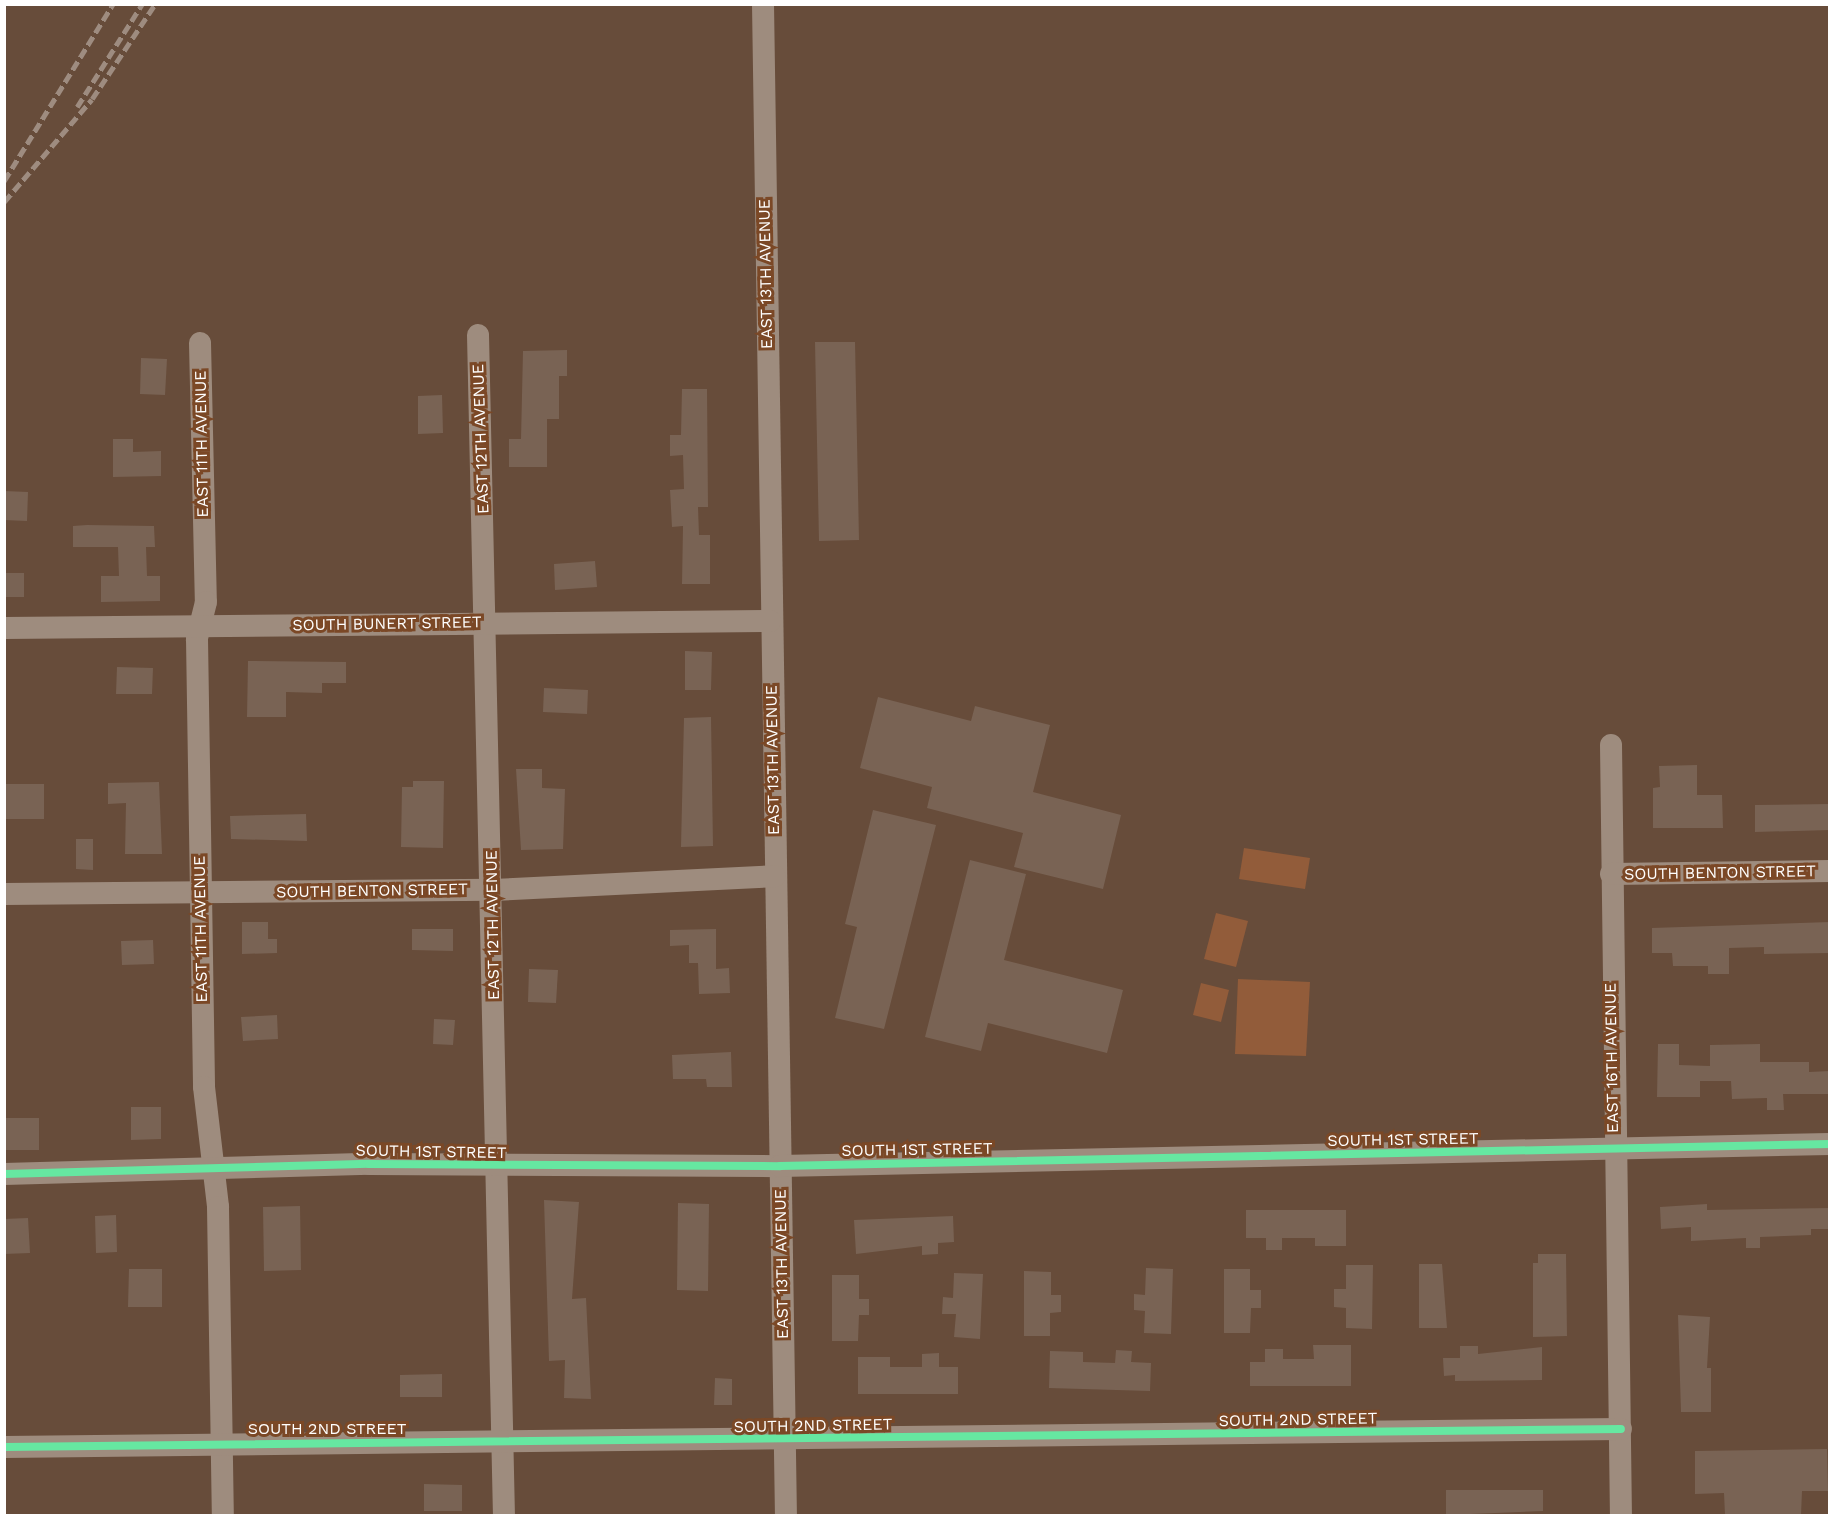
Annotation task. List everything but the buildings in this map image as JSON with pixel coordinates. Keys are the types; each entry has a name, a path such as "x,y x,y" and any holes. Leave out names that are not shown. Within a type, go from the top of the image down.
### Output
{"street":[{"name":"EAST 13TH AVENUE","path":"764,4 770,621 786,1515"},
{"name":"EAST 12TH AVENUE","path":"478,335 493,890 504,1515"},
{"name":"EAST 11TH AVENUE","path":"200,343 206,602 197,639 204,1087 213,1168 223,1515"},
{"name":"SOUTH BUNERT STREET","path":"4,628 770,621"},
{"name":"EAST 16TH AVENUE","path":"1611,745 1613,1149 1621,1429 1621,1515"},
{"name":"SOUTH BENTON STREET","path":"1611,874 1830,871"},
{"name":"SOUTH BENTON STREET","path":"4,894 493,890 775,876"},
{"name":"SOUTH 1ST STREET","path":"4,1174 213,1168 780,1167 1830,1144"},
{"name":"SOUTH 2ND STREET","path":"4,1447 1621,1429"}],"shaded area":[{"path":"1244,848 1310,858 1305,889 1239,879"},
{"path":"1216,913 1248,921 1236,967 1204,959"},
{"path":"1238,979 1310,982 1306,1056 1235,1054"},
{"path":"1201,983 1229,990 1221,1022 1193,1015"}],"railway":[{"path":"4,181 113,4"},
{"path":"77,107 142,4"},
{"path":"4,202 92,99 155,4"}],"cycle path":[{"path":"4,1174 369,1164 780,1166 1830,1144"},
{"path":"4,1447 1621,1429"}]}
